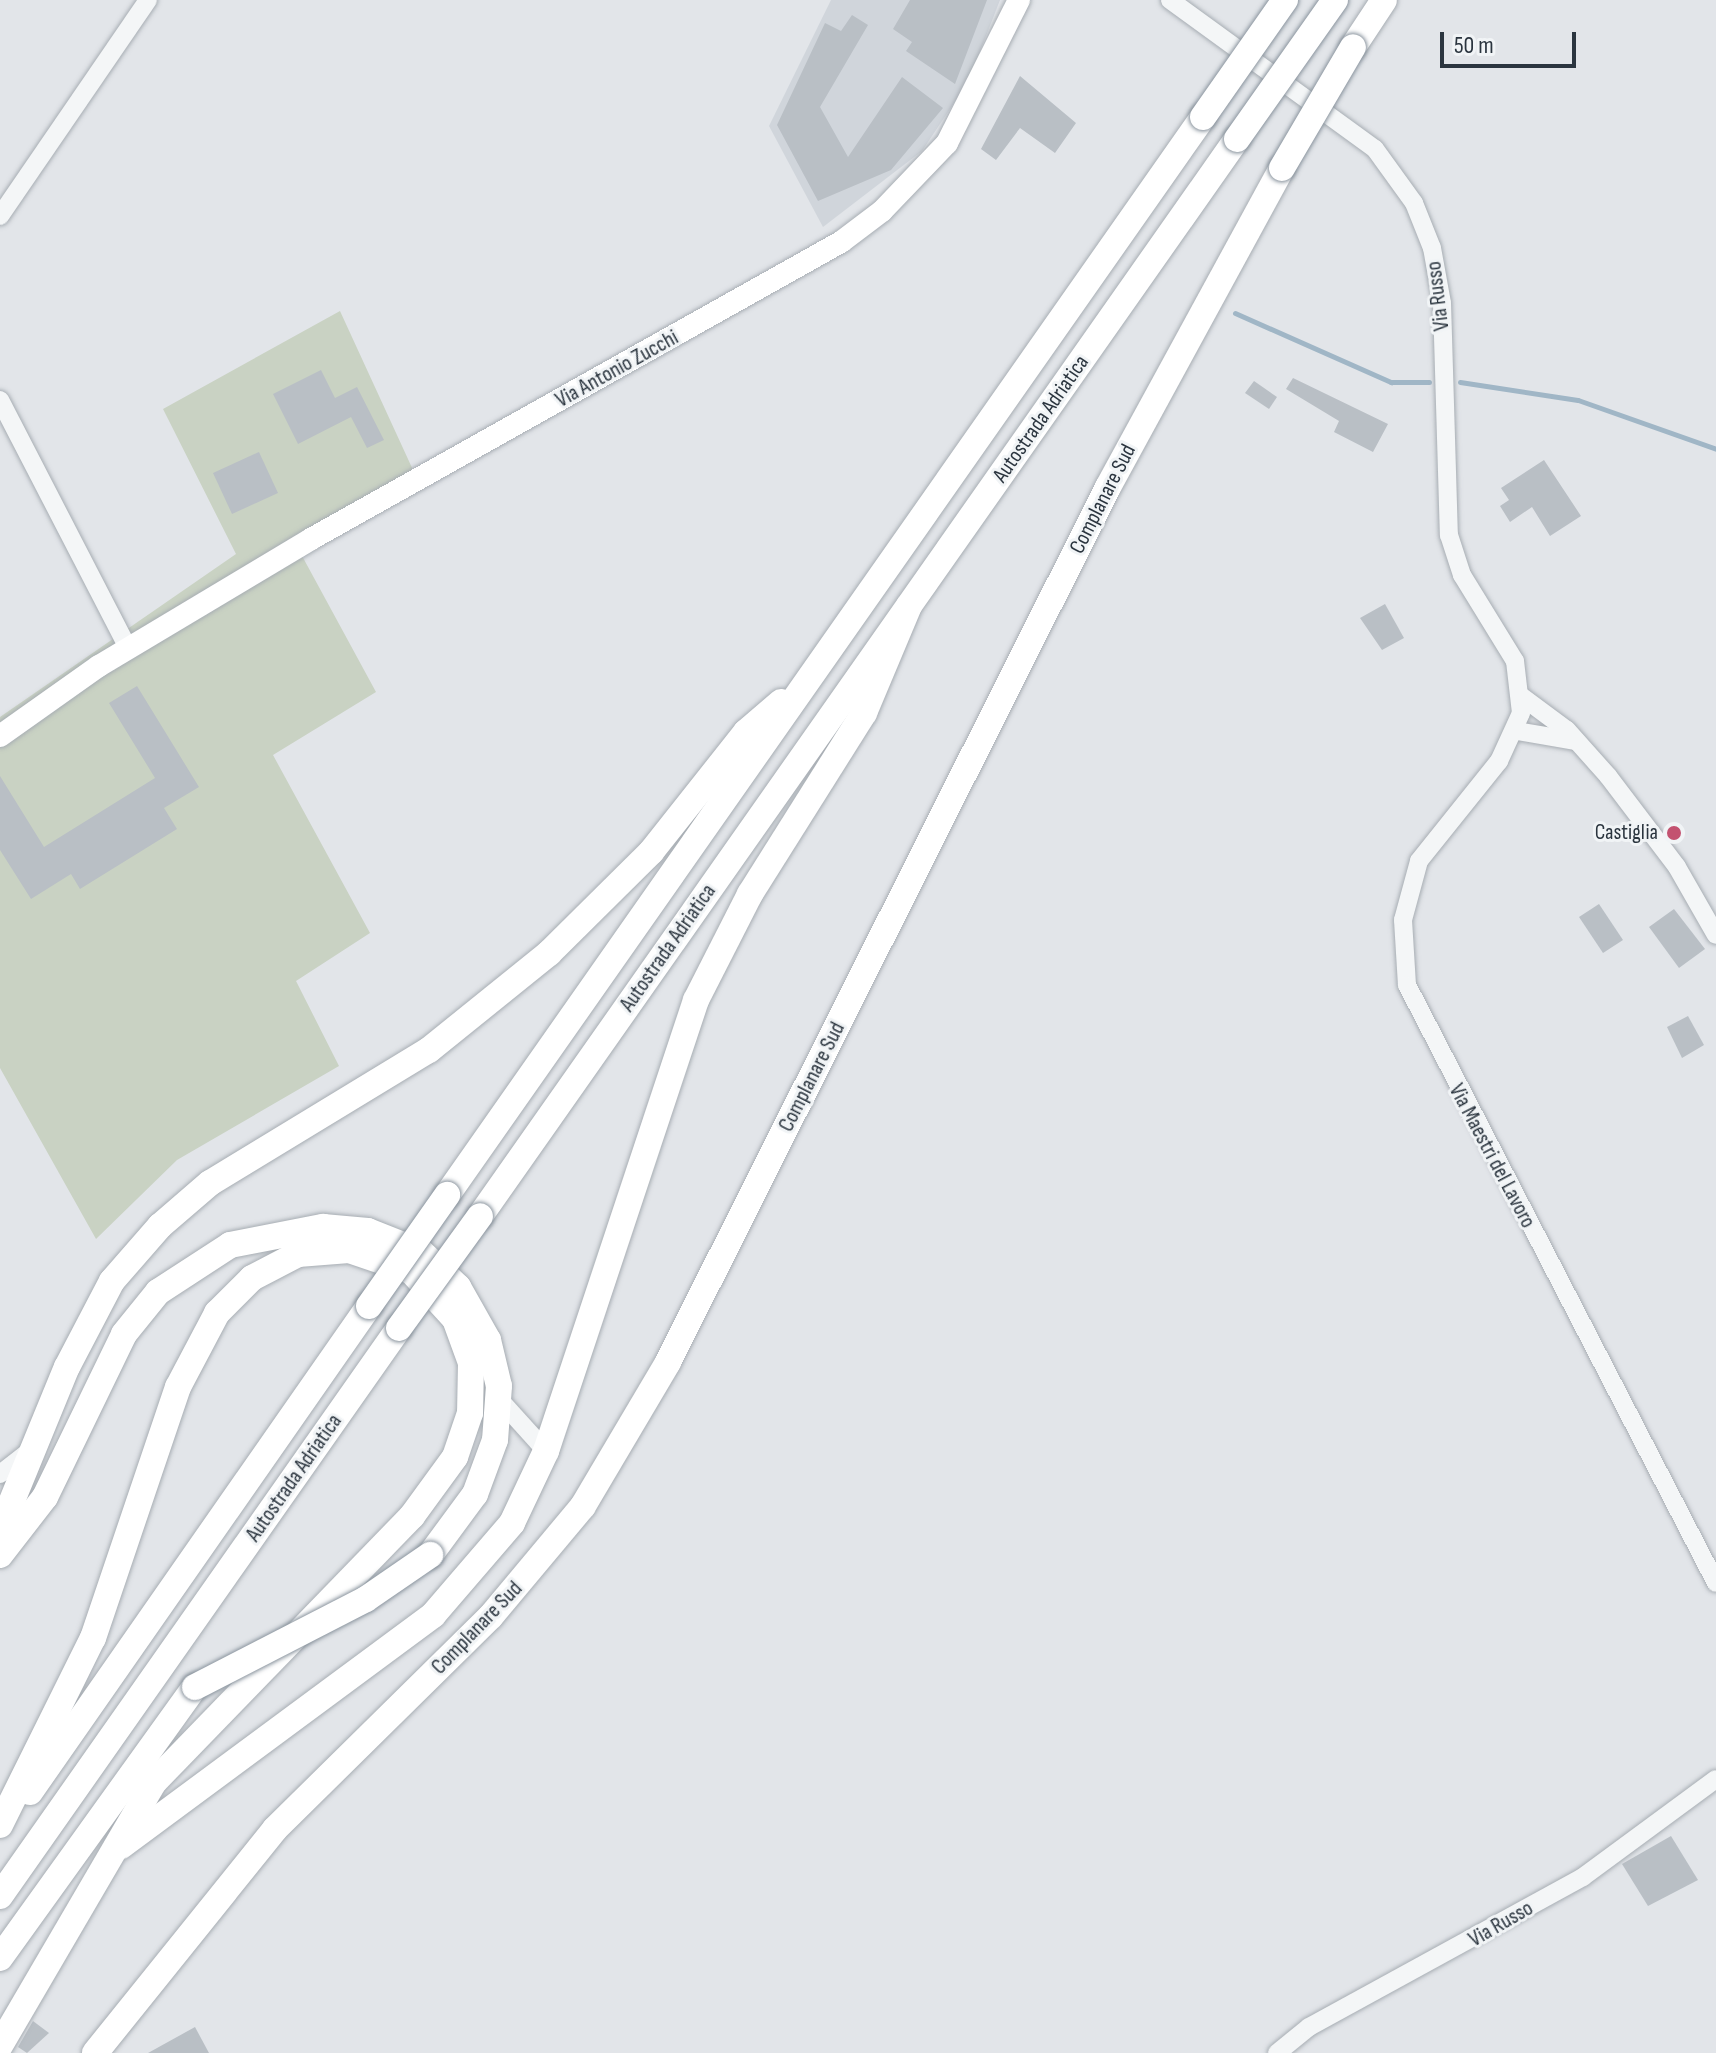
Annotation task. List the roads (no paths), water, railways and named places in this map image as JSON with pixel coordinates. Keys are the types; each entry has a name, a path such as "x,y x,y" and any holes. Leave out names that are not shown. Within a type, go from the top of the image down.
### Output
{"highway":[{"name":"Autostrada Adriatica","path":"0,1834 1285,0"},
{"name":"Autostrada Adriatica","path":"0,1896 1335,0"},
{"name":"Complanare Sud","path":"95,2053 275,1829 491,1616 591,1494 668,1362 1101,501 1282,168 1384,0"},
{"path":"110,1856 444,1605 502,1539 546,1451 696,1000 750,894 864,713 909,606"},
{"path":"0,1530 33,1449 112,1281 160,1226 210,1183 429,1050 549,953 651,852 746,732 806,682"},
{"path":"0,1555 66,1461 138,1314 184,1272 251,1238 349,1228 421,1252 458,1287 481,1322 499,1399 495,1440 475,1494 430,1555 366,1599 195,1687 0,1958"},
{"path":"0,1825 93,1638 178,1387 217,1313 252,1278 298,1254 349,1250 411,1271 455,1319 471,1363 470,1413 455,1457 412,1516 154,1782 0,2046"}],"main road":[{"name":"Via Antonio Zucchi","path":"0,736 128,648 861,227 947,143 1019,0"}],"street":[{"path":"0,216 148,0"},
{"name":"Via Russo","path":"1170,0 1365,141 1414,203 1442,303 1449,535 1462,575 1508,645 1521,696 1517,731"},
{"path":"0,400 128,648"},
{"path":"1521,696 1577,742 1677,867 1716,935"},
{"path":"1517,731 1577,742"},
{"name":"Via Maestri del Lavoro","path":"1517,731 1419,861 1403,920 1407,985 1716,1583"},
{"path":"499,1399 546,1451"},
{"path":"0,1474 33,1449"},
{"name":"Via Russo","path":"1277,2053 1309,2027 1583,1877 1716,1779"}],"waterway":[{"path":"1235,313 1391,382 1429,382"},
{"path":"1460,382 1578,400 1716,449"}],"place":[{"name":"Castiglia","path":"1674,833"}]}
